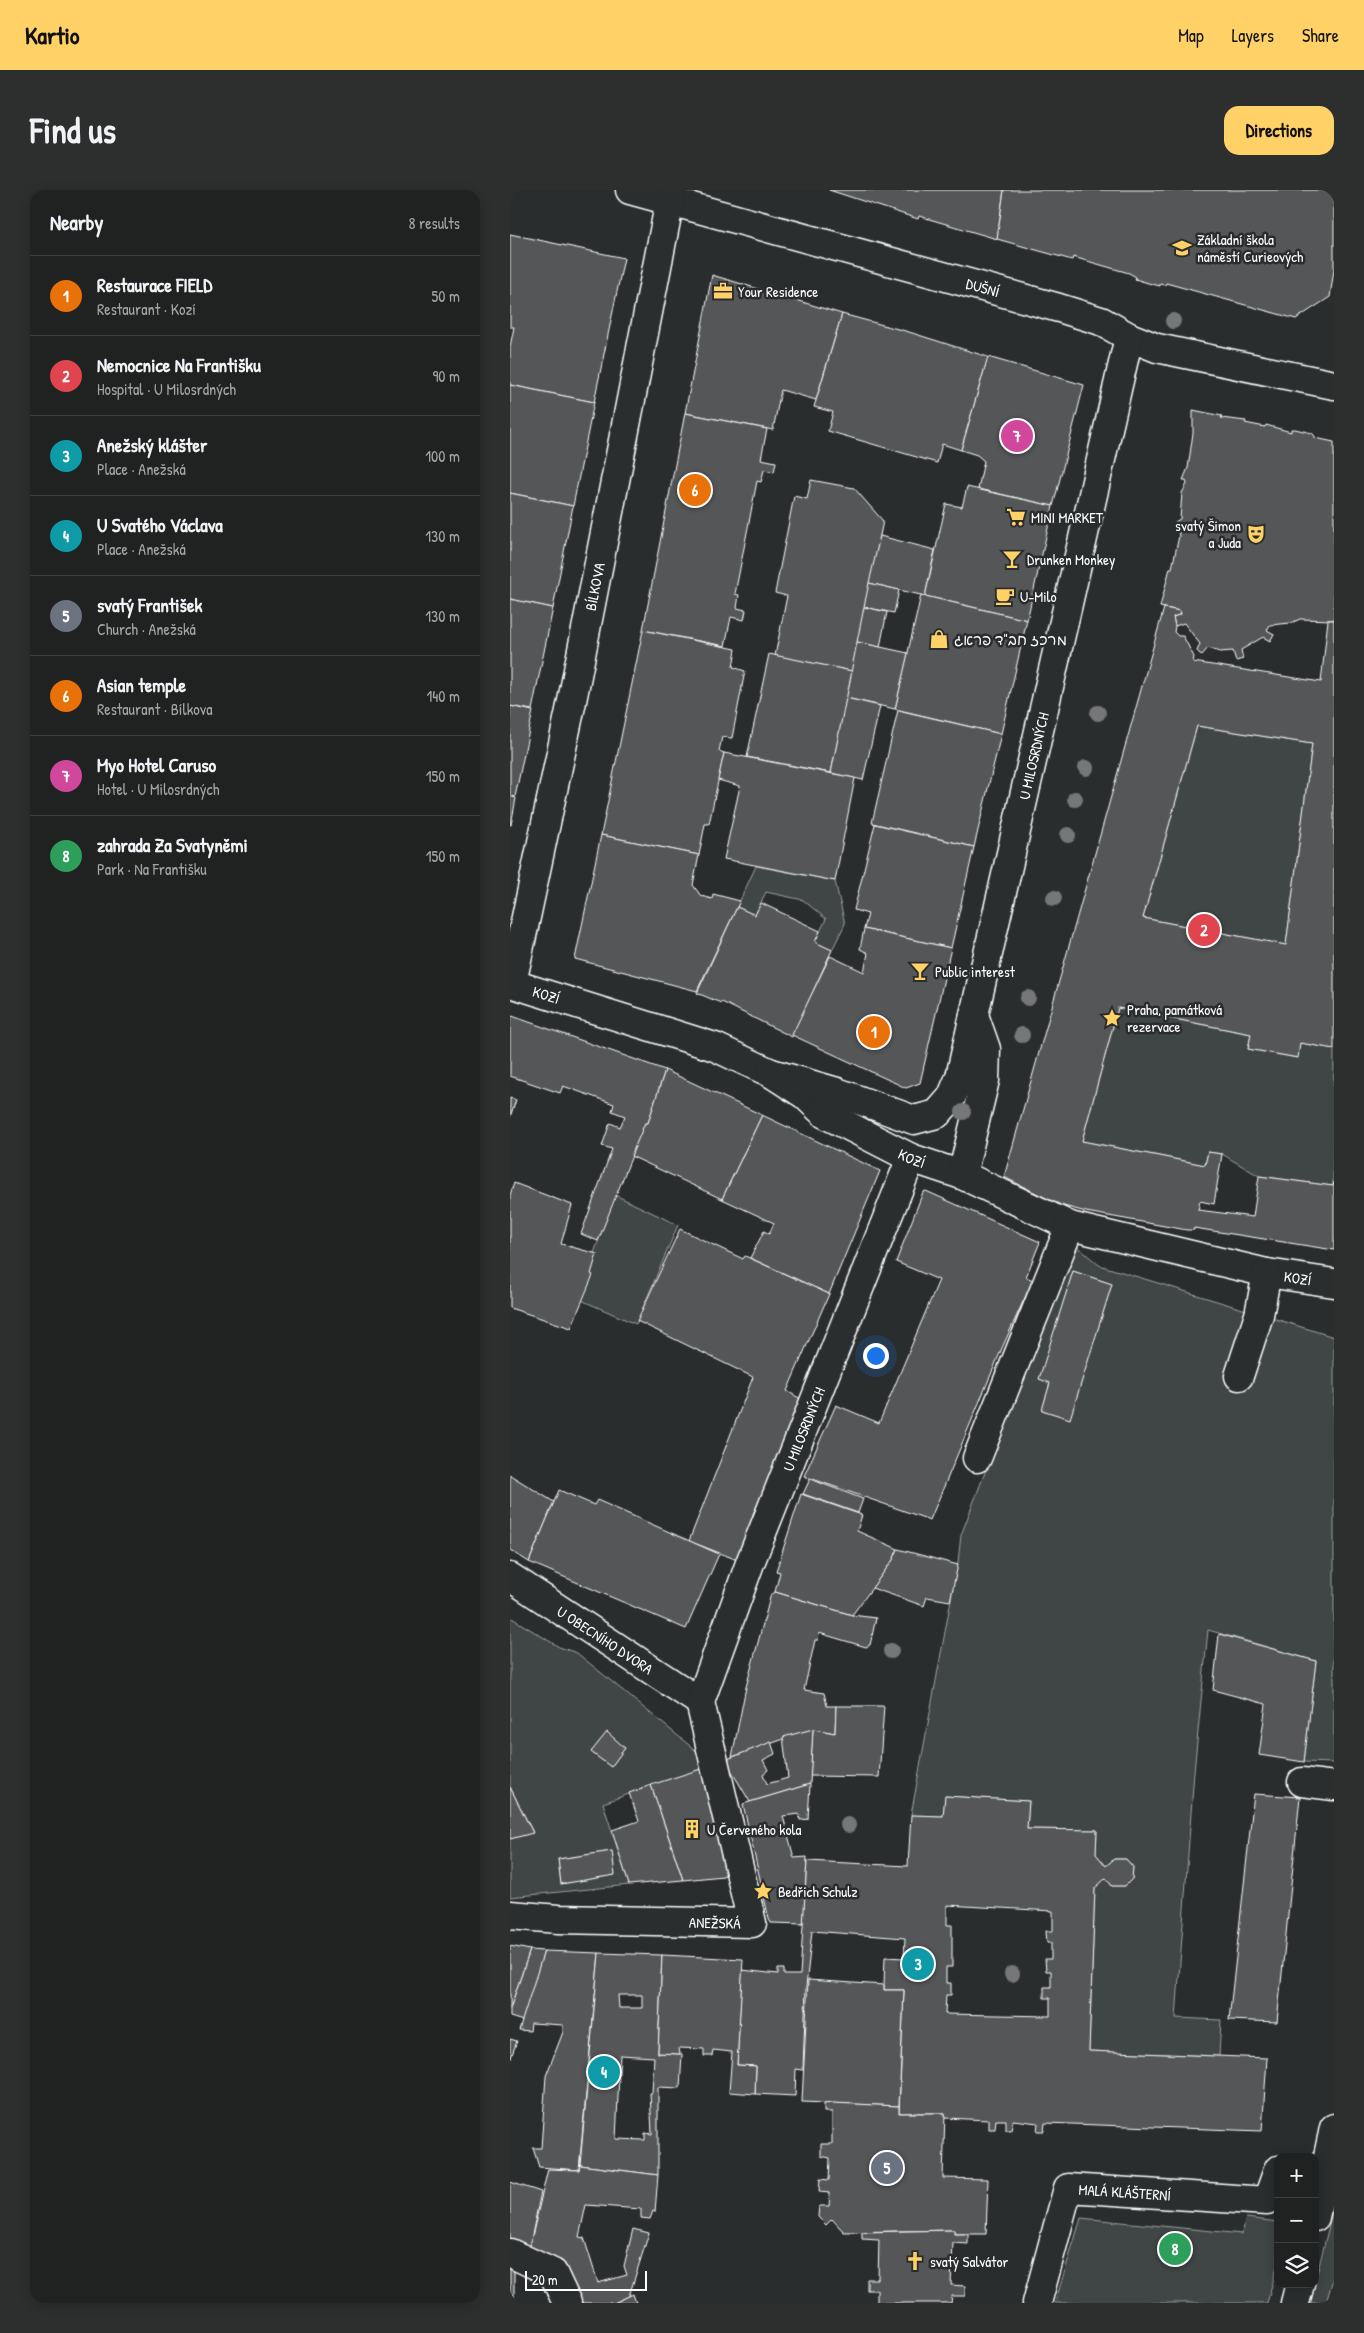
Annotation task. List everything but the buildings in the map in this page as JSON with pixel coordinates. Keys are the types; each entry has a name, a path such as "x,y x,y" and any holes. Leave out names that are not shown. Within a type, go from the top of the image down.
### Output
{"street":[{"name":"DUŠNÍ","path":"630,190 672,195 1059,308 1101,321 1129,337 1175,353 1334,385"},
{"name":"BÍLKOVA","path":"511,983 572,701 672,195"},
{"name":"U MILOSRDNÝCH","path":"771,1073 837,1092 914,1120 937,1114 951,1098 960,1077 1129,337"},
{"name":"KOZÍ","path":"511,983 715,1047 771,1073 805,1095 825,1114 912,1158 962,1175 1070,1226 1268,1273 1334,1282"},
{"path":"962,1175 984,1080 986,1049 974,1015"},
{"name":"U MILOSRDNÝCH","path":"700,1702 750,1563 912,1158"},
{"path":"977,1458 1070,1226"},
{"path":"1239,1376 1259,1315 1268,1273"},
{"name":"U OBECNÍHO DVORA","path":"510,1576 700,1702"},
{"name":"ANEŽSKÁ","path":"510,1915 558,1919 752,1923 700,1702"},
{"path":"1302,1782 1334,1786"},
{"path":"1317,2198 1320,2177 1334,2128"},
{"name":"MALÁ KLÁŠTERNÍ","path":"1037,2303 1068,2188 1267,2201 1274,2181"},
{"path":"510,2253 553,2274 567,2303"},
{"path":"1295,2303 1299,2288"}],"shaded area":[{"path":"1197,726 1312,744 1286,945 1143,918"},
{"path":"756,866 835,881 845,924 832,950 815,942 826,919 803,900 766,892 755,915 737,907"},
{"path":"1118,1008 1251,1034 1248,1049 1297,1058 1300,1043 1334,1049 1333,1186 1259,1176 1222,1154 1208,1152 1205,1165 1082,1141"},
{"path":"615,1195 678,1225 636,1324 581,1300 597,1254 594,1253"},
{"path":"1073,1243 1099,1265 1334,1337 1334,1763 1304,1762 1316,1661 1208,1630 1194,1772 1176,2018 1221,2020 1219,2056 1089,2051 1095,1888 1106,1878 1112,1886 1125,1886 1132,1879 1133,1867 1126,1859 1114,1859 1106,1866 1096,1854 1097,1830 1027,1829 1029,1801 945,1796 943,1816 911,1815 958,1562 961,1535","holes":["1073,1271 1112,1284 1070,1418 1042,1410 1050,1383 1040,1379"]},
{"path":"510,1617 559,1647 577,1653 700,1754 704,1768 603,1803 629,1885 510,1897 510,1839 533,1832 510,1787","holes":["607,1733 625,1748 611,1767 591,1752","612,1851 614,1875 561,1884 558,1859"]},
{"path":"1334,2205 1334,2275 1326,2303 1310,2303 1314,2288 1319,2288 1319,2266"},
{"path":"1081,2218 1242,2234 1246,2218 1274,2222 1274,2278 1267,2303 1055,2303"}],"place":[{"name":"Základní škola náměstí Curieových","path":"1182,248"},
{"name":"Your Residence","path":"723,291"},
{"name":"Myo Hotel Caruso","path":"1017,436"},
{"name":"Asian temple","path":"695,490"},
{"name":"MINI MARKET","path":"1016,517"},
{"name":"svatý Šimon a Juda","path":"1256,534"},
{"name":"Drunken Monkey","path":"1012,559"},
{"name":"U-Milo","path":"1005,596"},
{"name":"מרכז חב\"ד פראג","path":"939,639"},
{"name":"Nemocnice Na Františku","path":"1204,930"},
{"name":"Public interest","path":"920,971"},
{"name":"Praha, památková rezervace","path":"1112,1018"},
{"name":"Restaurace FIELD","path":"874,1032"},
{"name":"U Červeného kola","path":"692,1829"},
{"name":"Bedřich Schulz","path":"763,1891"},
{"name":"Anežský klášter","path":"918,1964"},
{"name":"U Svatého Václava","path":"604,2072"},
{"name":"svatý František","path":"887,2168"},
{"name":"zahrada Za Svatyněmi","path":"1175,2249"},
{"name":"svatý Salvátor","path":"915,2261"}]}
